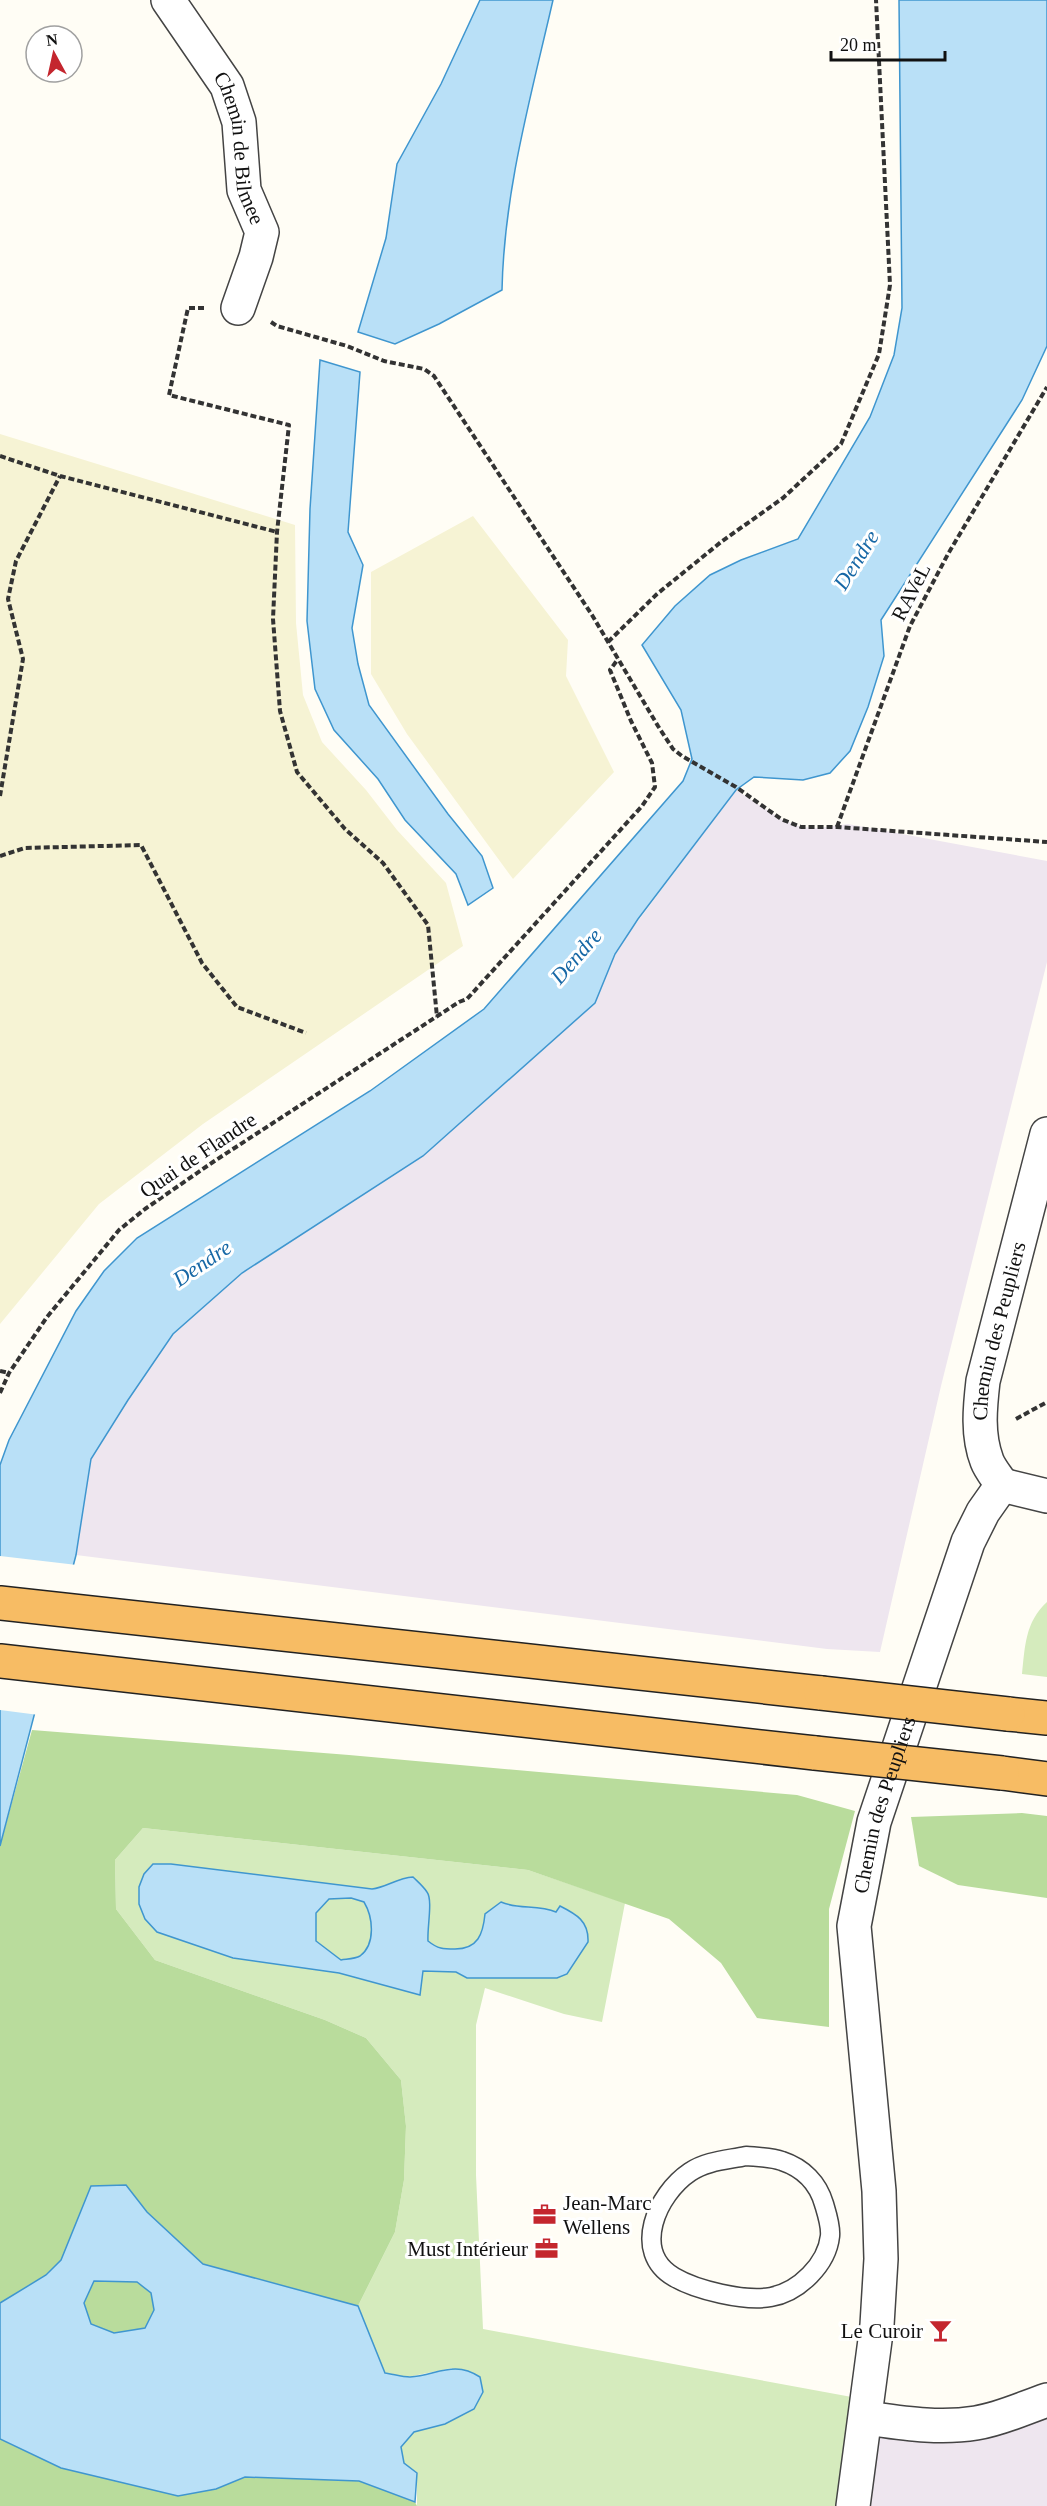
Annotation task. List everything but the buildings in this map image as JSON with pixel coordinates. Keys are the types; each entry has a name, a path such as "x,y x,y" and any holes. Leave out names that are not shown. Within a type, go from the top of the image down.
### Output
{"highway":[{"path":"0,1603 1047,1718"},
{"path":"0,1662 1047,1779"}],"street":[{"name":"Chemin de Bilmee","path":"168,0 227,86 239,122 244,190 262,232 256,257 238,308"},
{"name":"Chemin des Peupliers","path":"854,2506 877,2325 881,2259 879,2191 854,1926 878,1811 968,1542 983,1512 1002,1485 987,1461 979,1412 982,1391 1047,1134"},
{"path":"1002,1485 1047,1496"},
{"path":"866,2418 918,2425 954,2425 996,2418 1047,2400"}],"lane":[{"path":"746,2156 782,2161 810,2177 822,2196 831,2234 825,2257 813,2272 796,2286 771,2297 734,2296 681,2281 663,2271 654,2256 651,2229 660,2202 673,2185 705,2164 746,2156"}],"path":[{"path":"608,642 657,594 721,542 783,498 841,444 875,364 879,354 890,285 876,0"},
{"path":"436,1017 428,925 382,863 345,829 297,772 280,711 273,619 277,532 290,425 169,395 189,308 238,308 260,313 277,326 347,346 384,361 423,369 434,376 608,642 673,749 735,787 781,819 801,827 837,827 1047,842"},
{"name":"RAVeL","path":"837,827 918,609 1047,387"},
{"path":"0,456 60,476 277,532"},
{"path":"0,796 23,659 8,599 16,561 60,476"},
{"name":"Quai de Flandre","path":"0,1393 9,1373 62,1296 119,1230 213,1162 467,999 642,806 656,787 652,763 610,670 618,659"},
{"path":"0,856 24,848 141,845 202,963 237,1007 306,1033"},
{"path":"0,1371 9,1373"}],"shaded area":[{"path":"0,434 295,525 296,623 303,695 322,742 446,883 463,946 203,1124 99,1204 0,1324"},
{"path":"473,516 568,640 566,676 614,772 513,879 407,734 371,674 371,572"},
{"path":"736,790 781,819 801,827 818,828 848,824 1047,861 1047,962 941,1386 880,1652 827,1649 76,1555 91,1459 173,1334 242,1273 423,1156 595,1003 615,954"},
{"path":"1047,2400 1047,2506 853,2506 866,2418"}],"green space":[{"path":"1047,1602 1047,1677 1022,1674 1025,1645 1030,1626"},
{"path":"32,1730 349,1755 797,1795 855,1811 829,1909 829,2027 757,2018 721,1963 669,1919 528,1870 143,1828 115,1860 116,1909 155,1960 325,2020 366,2038 401,2080 406,2126 404,2180 395,2232 358,2306 203,2264 147,2212 126,2185 91,2186 61,2260 46,2275 0,2303 0,1846"},
{"path":"1022,1813 1047,1816 1047,1898 958,1885 919,1866 911,1817"},
{"path":"143,1828 528,1870 625,1903 602,2022 564,2014 485,1988 476,2025 476,2175 483,2329 868,2400 853,2506 417,2506 417,2473 404,2463 401,2447 414,2432 445,2424 452,2368 408,2377 385,2373 358,2306 395,2232 404,2180 406,2126 401,2080 366,2038 325,2020 155,1960 116,1909 115,1860"},
{"path":"94,2281 137,2282 151,2293 154,2310 145,2328 114,2333 91,2324 84,2303"},
{"path":"0,2439 61,2468 216,2489 245,2477 359,2481 415,2502 417,2506 0,2506"}],"water":[{"path":"480,0 553,0 513,180 502,290 439,324 395,344 358,332 386,238 397,164 441,84"},
{"name":"Dendre","path":"899,0 1047,0 1047,346 1022,400 881,620 884,656 868,707 850,751 830,773 803,780 754,777 736,790 638,919 615,954 595,1003 423,1156 242,1273 173,1334 91,1459 76,1555 0,1846 0,1465 9,1440 76,1311 104,1271 137,1238 370,1091 484,1009 683,781 692,759 681,710 642,645 675,606 710,575 741,560 798,539 870,417 894,355 902,308"},
{"path":"320,360 360,372 348,532 363,565 352,628 358,664 369,705 448,814 482,856 493,888 468,905 456,874 405,820 378,779 334,730 315,689 307,621 310,509"},
{"path":"153,1864 171,1864 372,1889 413,1877 429,1896 428,1941 438,1947 463,1948 474,1943 481,1934 485,1914 501,1902 556,1912 560,1906 576,1915 584,1923 588,1942 567,1974 557,1978 467,1978 456,1972 423,1971 420,1995 339,1973 233,1958 157,1932 145,1919 139,1904 139,1887 144,1874","holes":["351,1898 364,1902 371,1923 369,1945 360,1956 341,1960 316,1941 316,1913 329,1899"]},
{"path":"126,2185 147,2212 203,2264 358,2306 385,2373 410,2377 454,2369 471,2372 480,2377 483,2392 474,2409 445,2424 414,2432 401,2447 404,2463 417,2473 415,2502 359,2481 245,2477 216,2489 178,2496 61,2468 0,2439 0,2303 46,2275 61,2260 91,2186","holes":["94,2281 137,2282 151,2293 154,2310 145,2328 114,2333 91,2324 84,2303"]}],"pier":[{"path":"0,1556 77,1565 39,1715 0,1710"}],"place":[{"name":"Jean-Marc Wellens","path":"545,2215"},
{"name":"Must Intérieur","path":"546,2249"},
{"name":"Le Curoir","path":"941,2331"}]}
